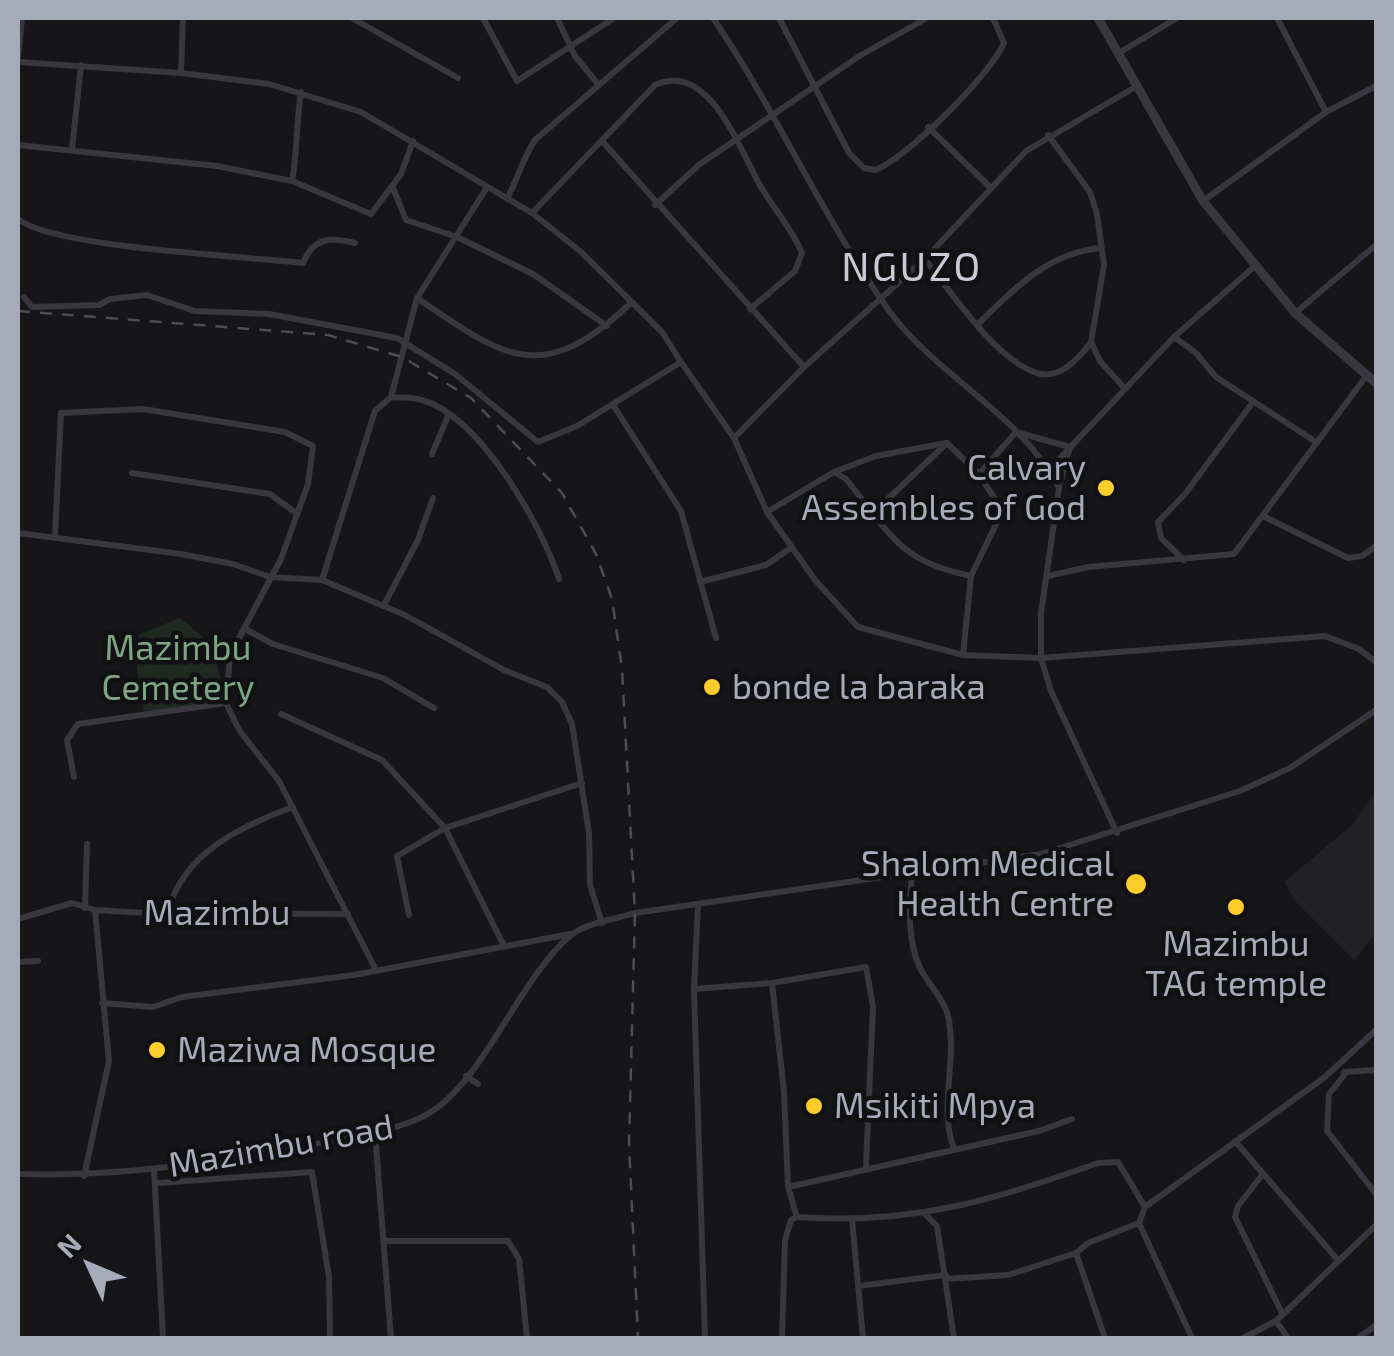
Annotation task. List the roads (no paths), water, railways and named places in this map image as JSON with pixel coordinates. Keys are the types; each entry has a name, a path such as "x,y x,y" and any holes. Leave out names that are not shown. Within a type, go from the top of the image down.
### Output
{"street":[{"path":"22,18 18,60 181,73 301,92 362,112 532,214 633,302 681,362 734,438 767,512 815,580 858,627 963,655 1041,658 1325,636 1359,649 1376,662"},
{"path":"181,73 183,18"},
{"path":"352,18 458,78"},
{"path":"483,18 516,81 614,18"},
{"path":"557,18 598,84"},
{"path":"507,199 519,176 520,163 535,140 678,18"},
{"path":"713,18 748,70 771,119 883,299 906,330 1016,432 1059,488"},
{"path":"779,18 848,152 864,168 888,165 999,54 1004,43 993,18"},
{"path":"655,205 700,164 818,88 860,55 926,18"},
{"path":"1098,18 1203,201 1295,314 1376,383"},
{"path":"1120,53 1176,18"},
{"path":"1277,18 1326,112"},
{"path":"72,150 81,65"},
{"path":"532,214 654,85 668,79 695,86 716,108 738,142 802,253 796,270 750,308"},
{"path":"734,438 804,367 925,259 990,187 1048,136 1138,86"},
{"path":"1203,201 1326,112 1376,88"},
{"path":"292,181 301,92"},
{"path":"928,128 990,187"},
{"path":"925,259 977,325 1016,361 1043,375 1064,370 1091,342 1104,265 1090,192 1048,136"},
{"path":"18,146 154,156 292,181 358,213 371,214 392,186 413,141"},
{"path":"602,142 804,367"},
{"path":"392,186 406,220 457,237 533,274 607,326"},
{"path":"392,398 417,298 486,189"},
{"path":"18,219 26,226 74,238 303,263 318,242 330,237 355,243"},
{"path":"1295,314 1376,244"},
{"path":"977,325 1045,264 1076,250 1101,248"},
{"path":"1048,470 1174,337 1256,266"},
{"path":"24,296 32,307 46,308 98,305 147,295 195,311 269,314 404,340 455,374 538,442 613,406 681,362"},
{"path":"417,298 493,346 531,359 550,355 607,326 633,302"},
{"path":"1174,337 1195,352 1216,377 1316,442"},
{"path":"1091,342 1100,361 1125,390"},
{"path":"1048,576 1088,567 1234,554 1368,374"},
{"path":"322,580 376,410 392,398 420,399 448,416 512,478 559,580"},
{"path":"1184,560 1160,538 1158,522 1186,494 1254,402"},
{"path":"613,406 681,511 716,638"},
{"path":"55,536 61,414 123,408 304,438 313,446 314,458 281,559 225,670 226,703 239,730 268,762 294,808 376,970"},
{"path":"432,454 448,416"},
{"path":"1016,432 1070,447"},
{"path":"979,474 1016,432"},
{"path":"767,512 834,472 876,456 947,443"},
{"path":"947,443 992,491 998,518 971,576 963,655"},
{"path":"872,513 947,443"},
{"path":"1070,447 1059,488 1041,613 1041,658 1051,690 1117,833"},
{"path":"834,472 846,478 897,542 931,568 971,576"},
{"path":"132,473 270,494 296,513"},
{"path":"384,605 418,540 433,498"},
{"path":"1265,516 1348,558 1362,556 1376,546"},
{"path":"18,533 216,560 270,578 322,580 384,605 553,692 569,713 582,783 590,885 602,923"},
{"path":"700,582 766,565 792,547"},
{"path":"245,628 273,644 383,678 434,708"},
{"path":"74,776 67,740 78,724 226,703"},
{"path":"102,1004 153,1008 182,997 376,970 572,934 635,913 1041,854 1227,796 1290,768 1376,710"},
{"path":"281,714 382,760 445,828 502,944"},
{"path":"410,915 397,856 445,828 582,783"},
{"path":"168,912 173,890 188,868 235,832 294,808"},
{"path":"84,908 87,844"},
{"path":"912,875 911,942 920,967 948,1013 953,1078 948,1134 954,1148"},
{"name":"Mazimbu","path":"18,918 72,903 95,910 350,914"},
{"path":"698,905 694,988 705,1338"},
{"path":"84,1176 109,1061 95,910"},
{"name":"Mazimbu road","path":"18,1174 84,1176 154,1169 375,1133 429,1114 466,1076 522,994 572,934"},
{"path":"18,962 38,961"},
{"path":"694,988 772,983 866,968 873,1006 866,1166"},
{"path":"772,983 784,1092 788,1186 797,1217"},
{"path":"1192,1338 1139,1222 1144,1207 1183,1183 1325,1077 1376,1030"},
{"path":"1341,1064 1345,1074"},
{"path":"1329,1094 1345,1074 1376,1070"},
{"path":"466,1076 478,1084"},
{"path":"1325,1077 1329,1094 1326,1131 1376,1194"},
{"path":"1310,1088 1329,1094"},
{"path":"788,1186 1039,1131 1072,1119"},
{"path":"375,1133 392,1338"},
{"path":"1235,1141 1337,1259"},
{"path":"782,1338 785,1240 791,1220 797,1217 822,1222 924,1214 990,1201 1108,1161 1125,1168 1144,1207"},
{"path":"154,1169 158,1183 162,1338"},
{"path":"158,1183 312,1172 329,1277 330,1338"},
{"path":"1262,1175 1238,1206 1235,1217 1282,1313"},
{"path":"924,1214 935,1220 954,1338"},
{"path":"852,1219 863,1338"},
{"path":"858,1286 1008,1275 1076,1254 1088,1242 1139,1222"},
{"path":"1243,1338 1276,1321 1376,1225"},
{"path":"384,1241 508,1241 518,1259 527,1338"},
{"path":"1076,1254 1104,1338"},
{"path":"1276,1321 1288,1338"},
{"path":"1358,1338 1376,1325"}],"railway":[{"path":"18,311 328,335 402,357 471,398 562,493 596,554 612,599 622,669 635,913 629,1143 638,1338"}],"place":[{"name":"Calvary Assembles of God","path":"1106,488"},
{"name":"bonde la baraka","path":"712,687"},
{"name":"Shalom Medical Health Centre","path":"1136,884"},
{"name":"Mazimbu TAG temple","path":"1236,907"},
{"name":"Maziwa Mosque","path":"157,1050"},
{"name":"Msikiti Mpya","path":"814,1106"}],"district":[{"name":"NGUZO","path":"912,268"}],"park label":[{"name":"Mazimbu Cemetery","path":"178,668"}]}
